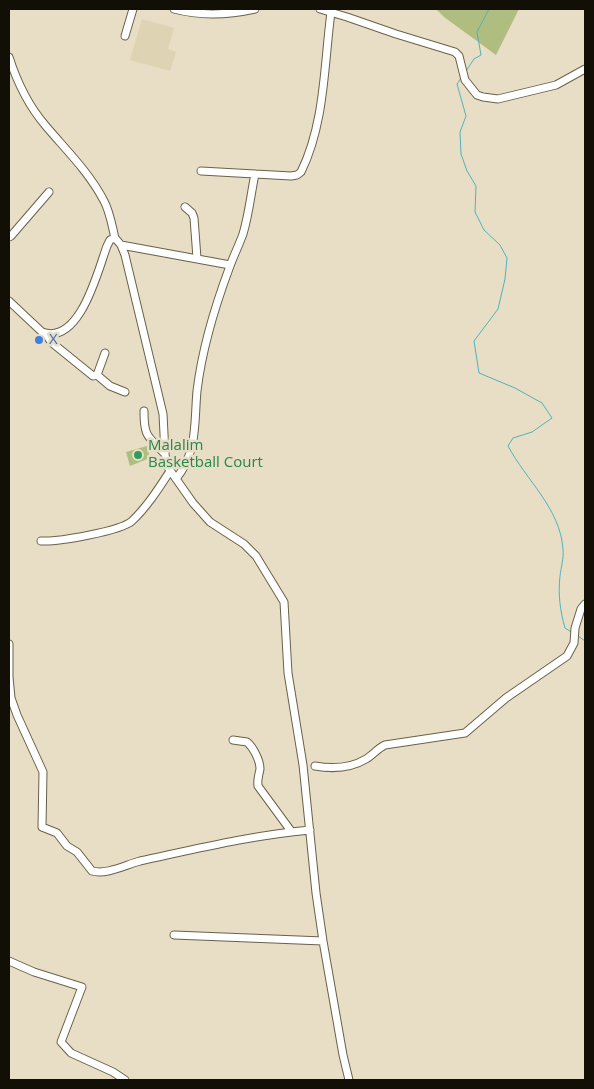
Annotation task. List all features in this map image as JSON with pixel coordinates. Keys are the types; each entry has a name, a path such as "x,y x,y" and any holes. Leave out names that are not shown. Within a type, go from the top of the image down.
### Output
{"street":[{"path":"124,36 133,9"},
{"path":"174,9 202,14 255,9"},
{"path":"320,9 455,52 459,56 466,80 477,95 483,97 498,99 556,85 585,68"},
{"path":"345,9 347,17"},
{"path":"201,171 294,175 301,172 318,123 331,12"},
{"path":"9,57 23,93 30,105 44,124 82,166 105,202 114,238 121,245 126,255 159,397 164,422 165,461 170,471 193,503 210,522 244,544 256,556 284,602 288,673 310,765 310,830 314,876 323,941 349,1080"},
{"path":"176,479 184,466 193,442 196,427 197,391 204,349 230,265 243,232 255,174"},
{"path":"9,237 49,192"},
{"path":"185,207 192,213 194,218 197,258"},
{"path":"46,334 60,331 76,320 84,306 107,246 110,240 114,238"},
{"path":"121,245 230,265"},
{"path":"9,301 46,334 51,342 90,375 97,375 110,386 126,392"},
{"path":"97,375 105,353"},
{"path":"144,411 146,433 150,441 165,454"},
{"path":"41,542 63,540 128,524 151,498 170,471"},
{"path":"310,765 330,768 342,767 365,759 385,745 464,733 506,698 567,656 574,643 575,628 581,609 585,604"},
{"path":"9,644 11,698 17,716 43,772 42,827 57,833 67,846 77,852 92,871 104,872 137,862 290,831 310,830"},
{"path":"233,740 246,742 253,750 260,766 257,780 258,786 290,831"},
{"path":"174,935 323,941"},
{"path":"9,961 34,972 82,986 61,1042 71,1053 113,1072 125,1080"}],"shaded area":[{"path":"142,19 174,28 168,49 176,52 170,71 130,60"}],"green space":[{"path":"436,9 519,9 496,55"},
{"name":"Malalim Basketball Court","path":"147,446 150,458 130,466 126,452"}],"waterway":[{"path":"466,71 474,59 481,55 477,32 489,9"},
{"path":"461,78 457,84 466,116 460,132 461,154 467,171 476,186 475,212 484,230 500,245 507,258 505,279 498,309 474,341 479,373 515,388 542,403 552,418 532,432 513,438 508,446 549,507 561,534 563,559 559,583 560,602 565,628 573,633"},
{"path":"578,636 585,641"}],"place":[{"name":"X","path":"39,340"},
{"name":"Malalim Basketball Court","path":"138,455"}]}
